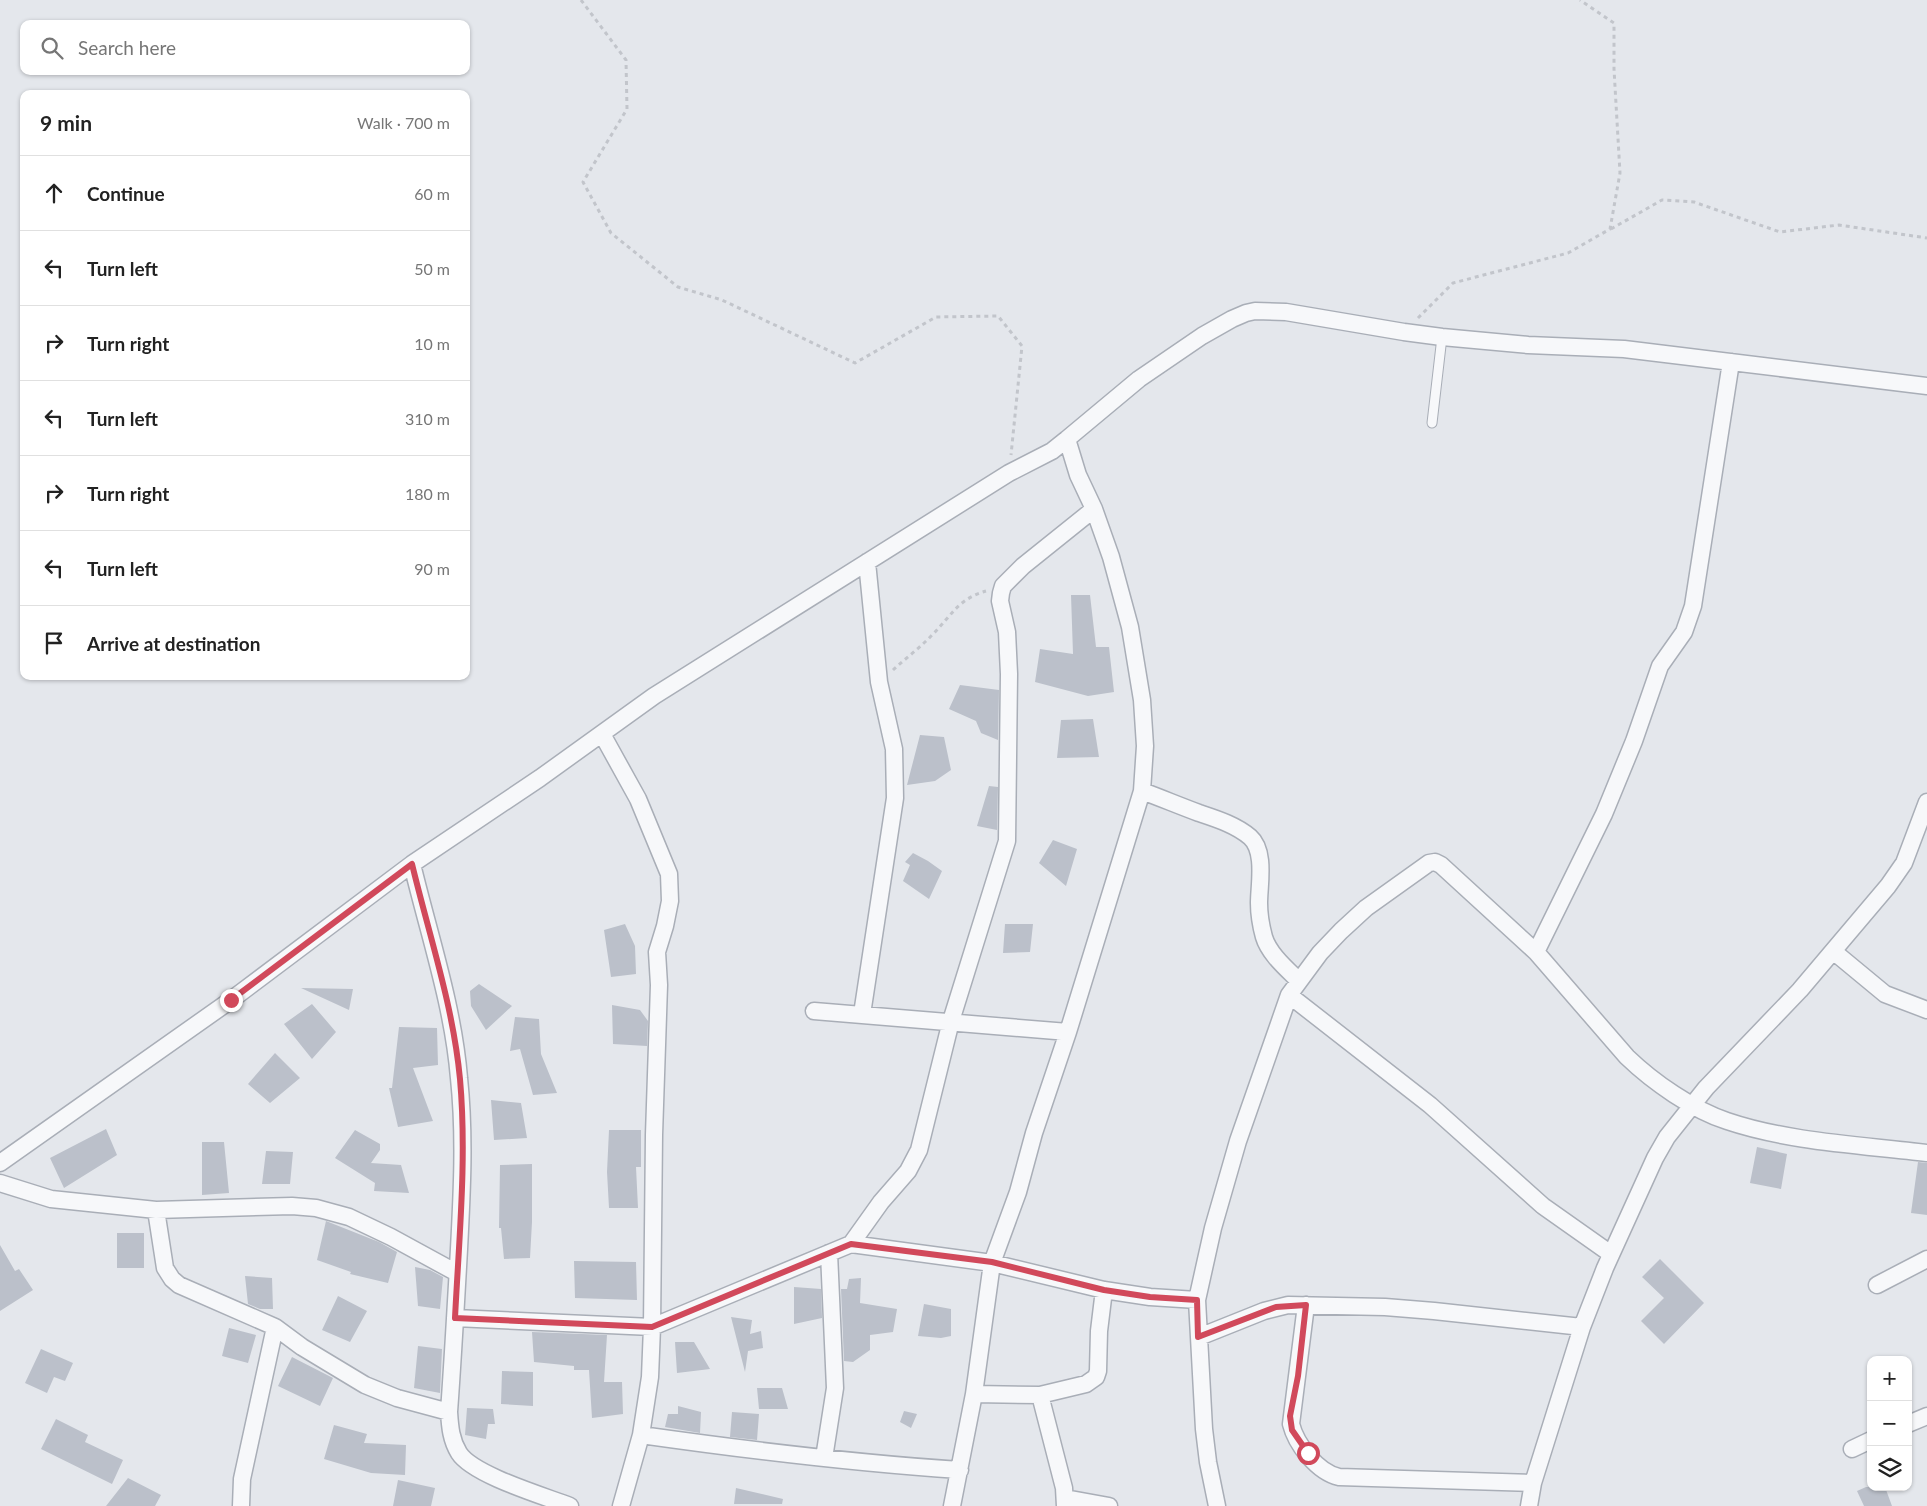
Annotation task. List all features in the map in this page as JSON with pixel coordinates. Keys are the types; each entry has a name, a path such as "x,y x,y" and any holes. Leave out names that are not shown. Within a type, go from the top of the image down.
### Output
{"street":[{"path":"0,1163 231,1000 412,864 540,778 654,696 1009,473 1052,451 1140,379 1202,336 1246,313 1266,310 1286,312 1442,337 1528,345 1624,349 1927,386"},
{"path":"1536,952 1604,814 1634,741 1660,666 1684,632 1694,606 1731,362"},
{"path":"952,1506 974,1394 992,1262 1018,1192 1034,1133 1068,1032 1142,791 1145,746 1142,700 1136,661 1120,588 1094,509 1078,475 1068,439"},
{"path":"851,1244 881,1202 908,1171 919,1150 951,1022 1007,841 1010,693 1007,632 1000,601 1004,586 1040,551 1094,509"},
{"path":"862,1014 895,798 894,749 879,682 867,562"},
{"path":"602,734 638,799 667,865 670,882 670,901 656,962 659,985 650,1377 641,1435 621,1506"},
{"path":"1142,791 1232,825 1251,837 1256,843 1261,870 1259,903 1260,923 1264,939 1272,952 1299,981"},
{"path":"1529,1506 1533,1483 1582,1327 1611,1254 1655,1158 1667,1137 1706,1088 1800,990 1897,875 1911,847 1927,802"},
{"path":"1217,1506 1208,1462 1204,1429 1197,1300 1213,1228 1238,1141 1289,995 1320,953 1366,908 1432,862 1441,865 1536,952 1642,1072 1692,1105 1726,1121 1801,1138 1927,1153"},
{"path":"412,864 425,918 443,979 460,1078 462,1134 461,1201 449,1412 450,1430 460,1454 469,1464 501,1480 570,1506"},
{"path":"1833,951 1885,994 1927,1010"},
{"path":"1289,995 1430,1105 1543,1206 1611,1254"},
{"path":"814,1011 1068,1032"},
{"path":"0,1182 51,1199 156,1210 292,1206 316,1208 349,1217 457,1273"},
{"path":"156,1210 166,1268 172,1279 179,1285 275,1327 302,1347 365,1385 397,1398 449,1412"},
{"path":"455,1318 652,1327 851,1244 992,1262 1104,1290 1150,1297 1197,1300"},
{"path":"824,1458 835,1388 829,1252"},
{"path":"1877,1285 1927,1259"},
{"path":"974,1394 1040,1395 1086,1384 1096,1377 1104,1290"},
{"path":"1198,1337 1276,1307 1306,1305 1434,1311 1582,1327"},
{"path":"1306,1305 1291,1424 1298,1440 1326,1473 1339,1477 1533,1483"},
{"path":"240,1506 242,1479 275,1327"},
{"path":"1040,1395 1053,1444 1065,1502 1109,1506"},
{"path":"1912,1422 1927,1416"},
{"path":"641,1435 726,1447 896,1466 960,1470"},
{"path":"1852,1448 1867,1442"}],"lane":[{"path":"1432,423 1442,337"}],"path":[{"path":"580,0 626,60 627,109 583,182 611,233 678,287 722,300 856,363 936,317 998,316 1022,346 1009,473"},
{"path":"1580,0 1614,23 1614,69 1620,173 1610,229"},
{"path":"1404,332 1453,283 1568,253 1662,200 1694,202 1780,232 1839,225 1927,238"},
{"path":"879,682 932,635 957,606 978,593 1004,586"}],"building":[{"path":"1071,595 1090,595 1096,647 1109,647 1114,692 1088,696 1035,682 1040,649 1073,654"},
{"path":"960,685 999,690 998,740 981,733 976,721 949,709"},
{"path":"1093,719 1099,757 1057,758 1061,720"},
{"path":"920,735 944,737 951,770 935,781 907,785"},
{"path":"989,786 998,787 997,830 977,826"},
{"path":"1053,840 1077,849 1066,886 1039,863"},
{"path":"913,853 942,871 929,899 903,881 910,865 905,862"},
{"path":"625,924 635,946 636,974 611,977 604,930"},
{"path":"1005,924 1033,924 1030,952 1003,953"},
{"path":"479,984 512,1006 486,1030 471,1006 470,991"},
{"path":"301,988 353,989 349,1010"},
{"path":"312,1004 336,1032 312,1059 284,1024"},
{"path":"612,1005 640,1010 648,1021 647,1046 613,1044"},
{"path":"515,1017 539,1019 541,1054 557,1093 533,1095 520,1049 510,1051"},
{"path":"399,1027 437,1028 438,1065 413,1068 433,1121 398,1127 389,1088 392,1088"},
{"path":"275,1053 300,1078 270,1103 248,1084"},
{"path":"491,1100 521,1103 527,1138 494,1140"},
{"path":"106,1129 117,1155 64,1188 50,1158"},
{"path":"355,1130 380,1144 380,1150 371,1163 401,1165 409,1193 374,1191 375,1183 335,1158"},
{"path":"609,1130 641,1130 641,1167 636,1167 638,1208 609,1208 607,1172"},
{"path":"202,1142 224,1142 229,1193 202,1195"},
{"path":"1757,1147 1787,1154 1781,1189 1750,1183"},
{"path":"266,1151 293,1152 290,1184 262,1184"},
{"path":"1918,1162 1927,1163 1927,1215 1911,1213"},
{"path":"532,1164 530,1258 504,1259 501,1228 499,1228 500,1165"},
{"path":"326,1221 379,1242 397,1252 388,1283 350,1274 351,1272 317,1260"},
{"path":"117,1233 144,1233 144,1268 117,1268"},
{"path":"0,1245 15,1271 19,1269 33,1290 0,1311"},
{"path":"1660,1259 1704,1303 1664,1344 1641,1321 1664,1298 1642,1277"},
{"path":"574,1261 636,1262 637,1300 575,1298"},
{"path":"415,1267 430,1270 443,1277 440,1309 418,1306"},
{"path":"245,1276 272,1278 273,1309 260,1309 248,1304"},
{"path":"861,1278 860,1303 897,1309 893,1332 870,1335 870,1350 853,1362 844,1361 841,1289 847,1289 849,1279"},
{"path":"794,1287 821,1289 822,1318 794,1324"},
{"path":"338,1296 367,1311 350,1342 322,1330"},
{"path":"924,1304 951,1309 951,1336 941,1338 918,1336"},
{"path":"731,1317 752,1320 750,1334 761,1331 763,1348 748,1351 745,1372"},
{"path":"229,1328 256,1335 248,1363 222,1356"},
{"path":"532,1332 607,1335 604,1382 622,1382 623,1414 592,1418 589,1370 574,1370 574,1366 534,1362"},
{"path":"675,1342 694,1342 710,1369 677,1373"},
{"path":"418,1346 442,1349 440,1393 414,1388"},
{"path":"41,1349 73,1363 65,1381 54,1377 47,1393 25,1383"},
{"path":"292,1357 333,1378 320,1406 278,1386"},
{"path":"502,1371 533,1372 533,1406 501,1404"},
{"path":"757,1388 782,1388 788,1409 759,1409"},
{"path":"678,1406 701,1412 700,1433 665,1427 668,1414 678,1414"},
{"path":"467,1408 493,1409 495,1424 488,1424 486,1439 465,1435"},
{"path":"904,1411 917,1414 911,1428 900,1422"},
{"path":"732,1412 759,1414 757,1440 730,1437"},
{"path":"56,1419 88,1435 85,1442 123,1460 112,1484 41,1449"},
{"path":"334,1425 367,1434 364,1443 406,1445 405,1475 371,1473 324,1459"},
{"path":"128,1478 161,1495 155,1506 106,1506"},
{"path":"398,1480 435,1488 431,1506 393,1506"},
{"path":"1867,1487 1867,1491 1886,1491 1892,1506 1864,1506 1857,1491"},
{"path":"736,1488 783,1499 782,1504 734,1504"}],"route":[{"path":"231,1000 412,864 425,918 443,979 460,1078 462,1134 461,1201 455,1318 652,1327 851,1244 992,1262 1104,1290 1150,1297 1197,1300 1198,1337 1276,1307 1306,1305 1298,1376 1290,1416 1292,1430 1308,1453"}]}
